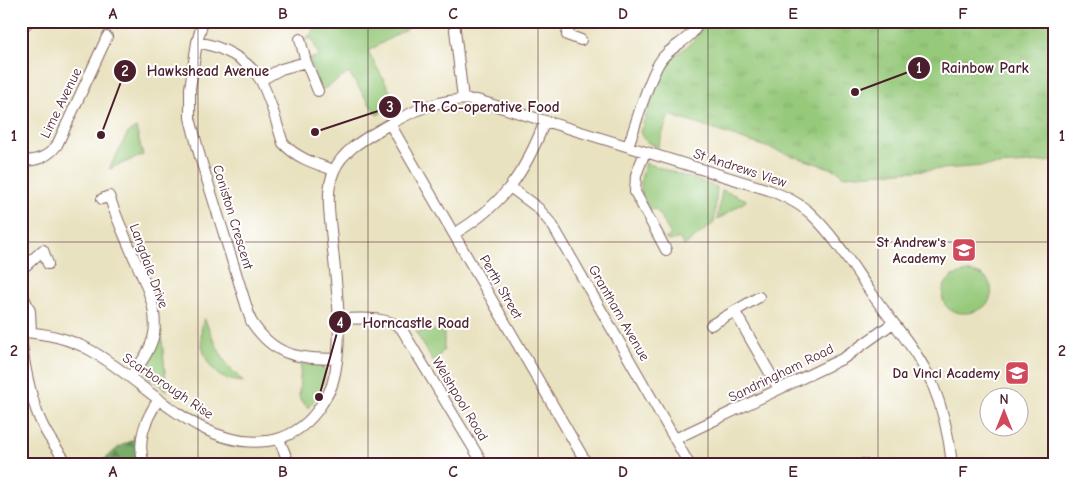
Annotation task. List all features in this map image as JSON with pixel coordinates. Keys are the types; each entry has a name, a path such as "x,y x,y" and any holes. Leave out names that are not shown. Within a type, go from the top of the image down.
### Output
{"main road":[{"path":"21,27 28,21"}],"street":[{"name":"Coniston Crescent","path":"203,21 197,42 190,88 190,118 200,157 251,321 265,341 286,353 300,357 337,359"},
{"path":"454,21 463,99"},
{"path":"571,21 567,35 581,40"},
{"path":"628,146 649,86 660,62 665,55 691,36 698,21"},
{"name":"Lime Avenue","path":"21,161 42,158 58,145 107,37"},
{"path":"300,39 306,62 318,91"},
{"path":"197,42 208,44 238,58 250,66 261,80 283,143 312,162 334,170"},
{"path":"261,80 281,69 306,62"},
{"name":"St Andrews View","path":"463,99 486,103 769,190 805,209 833,239 916,354 931,381 945,420 950,440 952,464"},
{"name":"Scarborough Rise","path":"25,332 57,336 79,344 106,360 201,427 228,438 260,442 279,439 300,428 314,415 323,402 332,385 337,359 338,319 329,207 330,188 334,170 343,156 361,141 407,114 429,105 463,99"},
{"path":"454,234 484,214 510,187 525,166 545,121"},
{"name":"Perth Street","path":"390,124 586,464"},
{"path":"645,152 636,175 635,192 666,250"},
{"name":"Grantham Avenue","path":"510,187 538,208 553,226 689,464"},
{"name":"Langdale Drive","path":"102,199 108,196 153,310 154,330 150,348 130,377"},
{"path":"21,270 43,250 48,264"},
{"path":"21,291 30,311 23,350 39,418 54,446 68,464"},
{"path":"711,325 759,298"},
{"path":"735,312 779,389"},
{"name":"Welshpool Road","path":"338,319 387,321 401,328 483,464"},
{"name":"Sandringham Road","path":"675,439 844,358 893,323"},
{"path":"144,464 142,437 150,412 159,399"},
{"path":"279,439 289,464"}],"green space":[{"path":"311,21 420,21 368,51 397,104 377,115 349,73 320,91 309,59 319,56 312,38 305,40 313,31"},
{"path":"704,21 1055,21 1055,161 842,176 839,171 669,115 658,147 652,145 645,140 640,132 663,68 692,42"},
{"path":"136,128 143,155 109,169 128,133"},
{"path":"646,163 717,187 714,223 684,246 679,238 670,241 665,239 671,235 657,210 649,209 643,197 641,186"},
{"path":"722,190 746,201 717,220"},
{"path":"968,272 983,276 990,283 990,299 983,308 972,312 960,313 949,309 943,301 943,292 949,279"},
{"path":"204,318 227,365 243,382 220,376 209,364 203,349 201,333"},
{"path":"161,330 167,391 147,376 144,369"},
{"path":"439,330 444,334 444,350 433,362 416,332"},
{"path":"301,364 320,366 325,370 318,395 308,408 299,395"},
{"path":"137,437 140,464 99,464 119,447"}],"place":[{"name":"Rainbow Park","path":"855,92"},
{"name":"The Co-operative Food","path":"315,132"},
{"name":"Hawkshead Avenue","path":"101,135"},
{"name":"St Andrew's Academy","path":"964,250"},
{"name":"Da Vinci Academy","path":"1017,373"},
{"name":"Horncastle Road","path":"319,397"}]}
